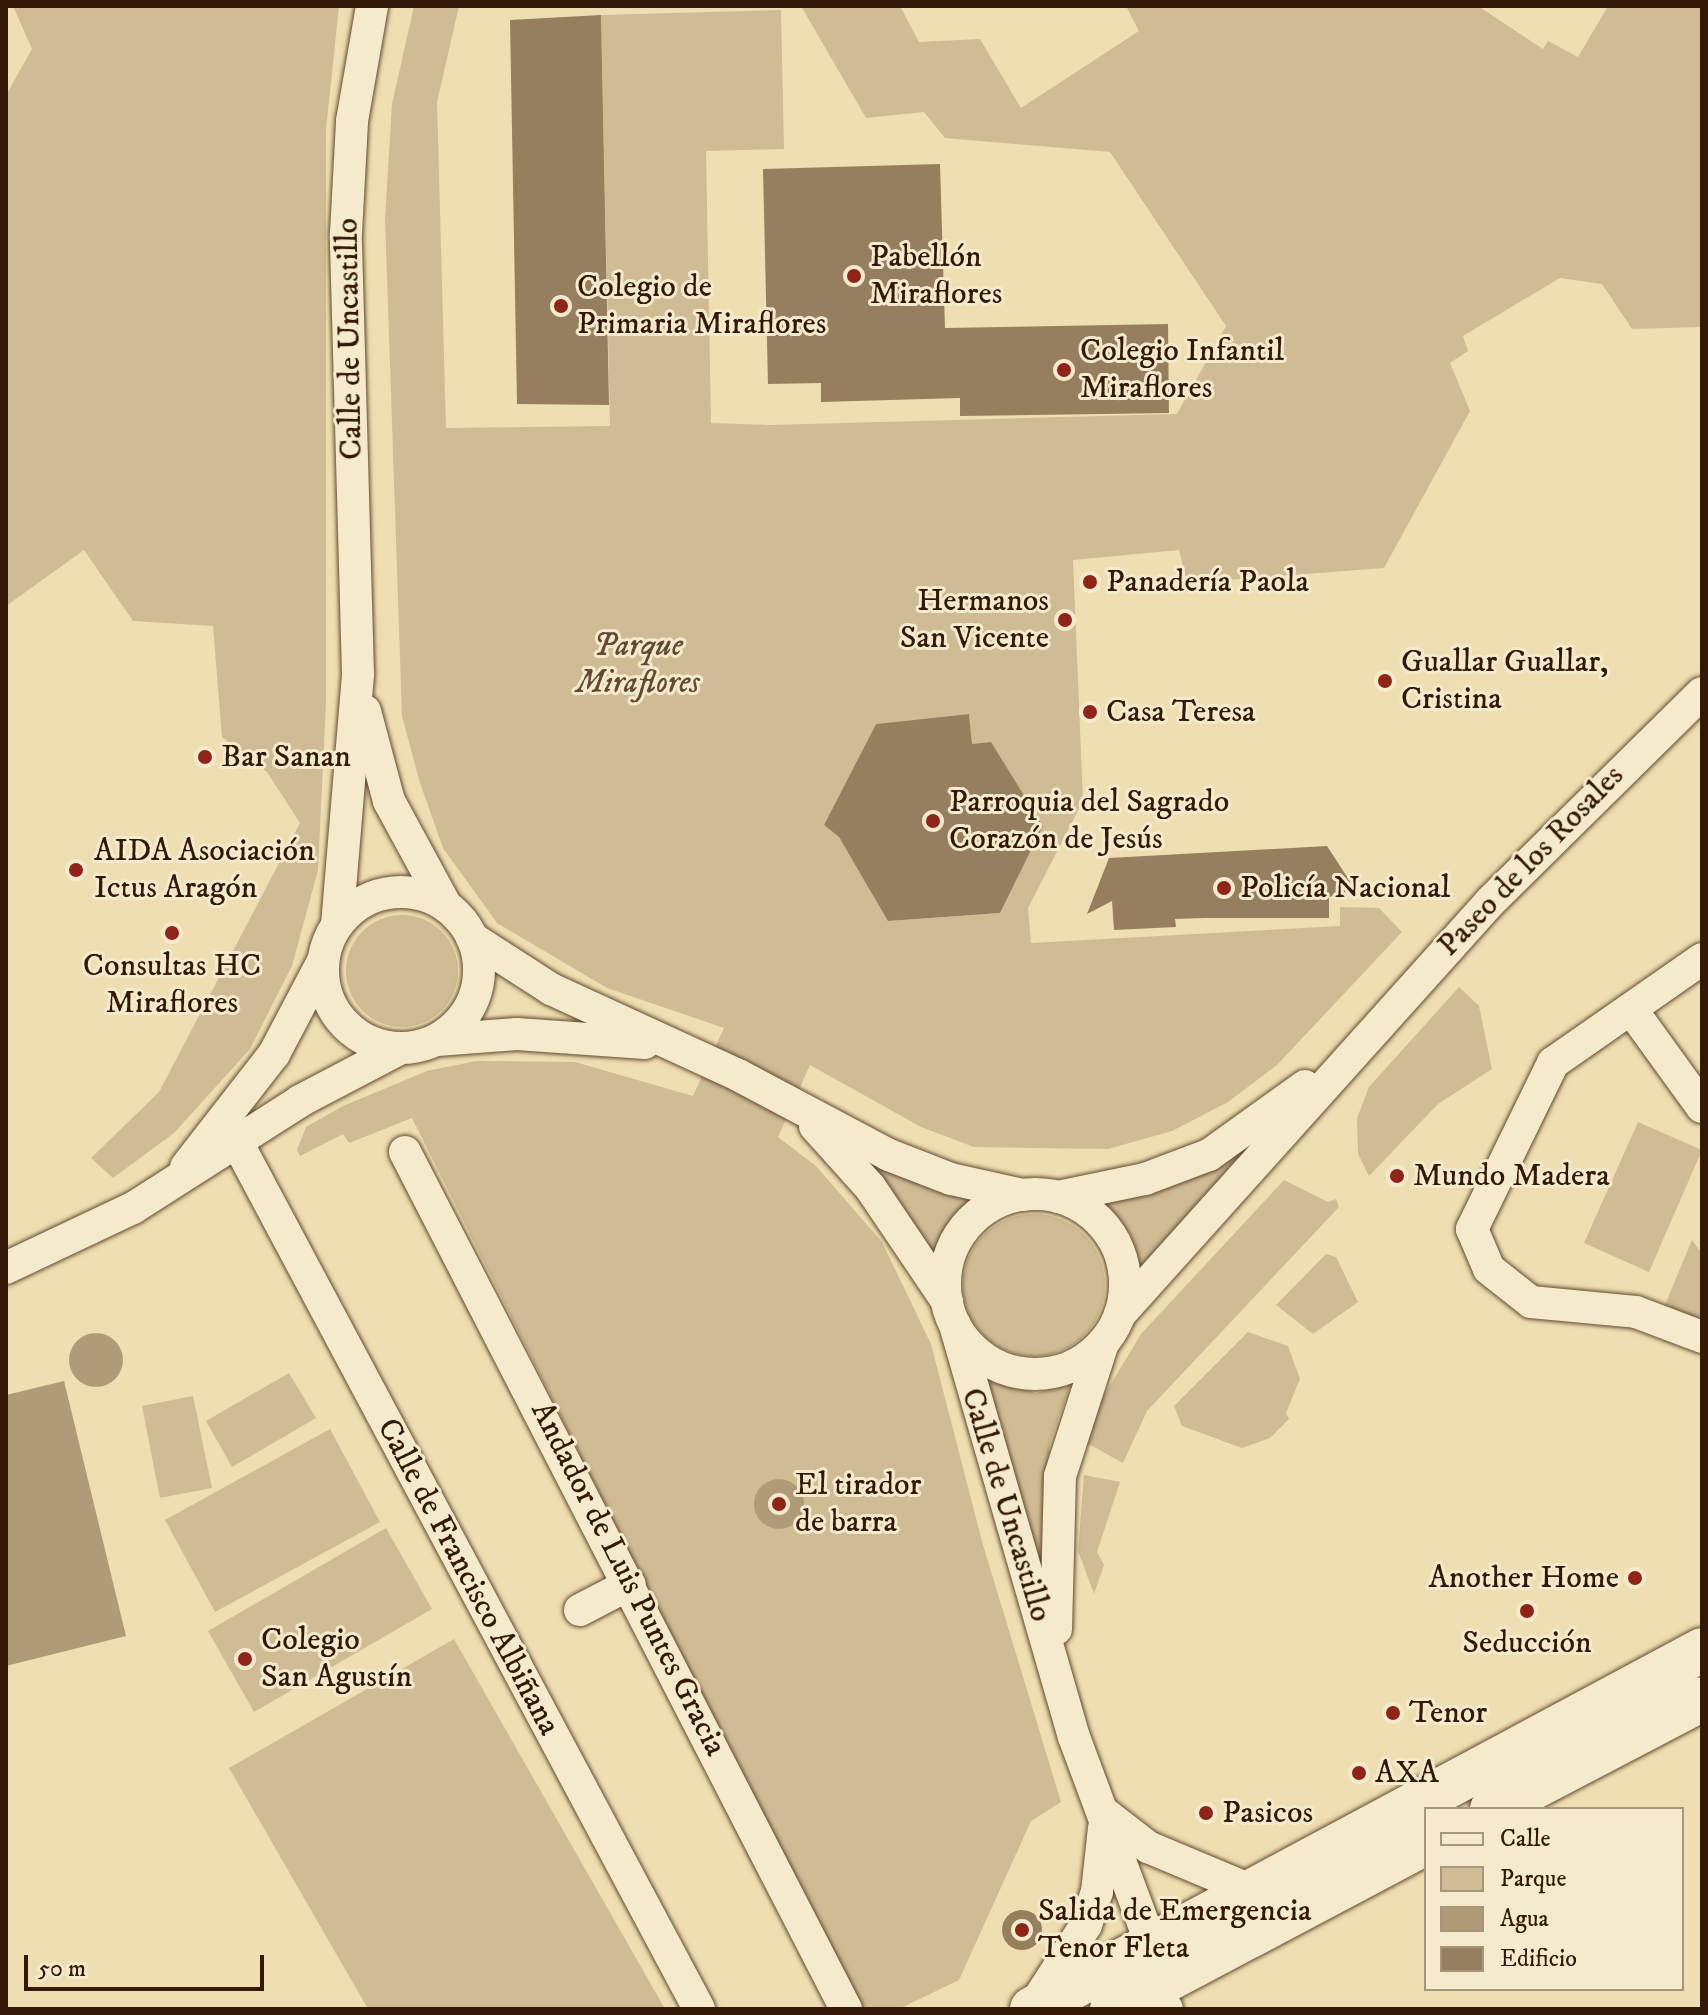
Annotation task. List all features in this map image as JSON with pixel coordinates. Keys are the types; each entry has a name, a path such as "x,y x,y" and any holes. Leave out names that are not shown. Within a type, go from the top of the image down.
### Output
{"main road":[{"path":"1032,2009 1150,1941 1702,1650"},
{"path":"1496,1807 1702,1699"},
{"path":"1142,2003 1424,1844"}],"street":[{"name":"Calle de Uncastillo","path":"337,925 358,674 346,233 352,121 372,6"},
{"name":"Calle de Uncastillo","path":"358,674 389,801 446,906"},
{"name":"Paseo de los Rosales","path":"1120,1314 1366,1035 1580,808 1702,693"},
{"path":"181,1175 274,1054 323,961 337,925 351,910 388,893 418,894 446,906 472,938 551,989 916,1166 1023,1195 1058,1197 1085,1209 1114,1242 1126,1285 1120,1314 1103,1343 1067,1367 1024,1374 984,1357 951,1313 870,1187 802,1112"},
{"path":"437,1040 466,1014 475,997 479,977 472,938"},
{"path":"1702,959 1548,1070 1472,1225 1489,1269 1531,1302 1636,1312 1702,1337"},
{"path":"323,961 330,1003 341,1022 357,1036 399,1049"},
{"path":"1631,1009 1702,1107"},
{"path":"6,1268 133,1208 181,1175 238,1144 300,1101 399,1049 437,1040 544,1035 669,1045"},
{"name":"Paseo de los Rosales","path":"1058,1197 1145,1179 1209,1155 1274,1112 1366,1035"},
{"name":"Calle de Francisco Albiñana","path":"238,1144 699,2009"},
{"name":"Andador de Luis Puntes Gracia","path":"405,1152 846,2009"},
{"path":"951,1313 946,1272 971,1220 995,1203 1023,1195"},
{"name":"Calle de Uncastillo","path":"951,1313 1060,1685 1150,1941 1156,1971 1142,2003"},
{"name":"Calle de Uncastillo","path":"1060,1685 1055,1516 1069,1434 1103,1343"},
{"path":"580,1610 630,1584"},
{"name":"Calle de Uncastillo","path":"1032,2009 1086,1925 1103,1862 1103,1813"},
{"path":"1103,1813 1148,1847 1248,1889"}],"green space":[{"path":"13,6 339,6 326,130 326,703 318,870 292,966 250,1049 174,1133 113,1178 91,1158 159,1092 300,823 267,772 222,737 213,626 133,621 84,550 6,606 6,95 32,49"},
{"name":"Parque Miraflores","path":"414,6 459,6 437,102 446,428 610,426 601,15 781,10 784,149 706,151 711,423 770,425 1177,414 1226,326 1110,152 945,138 924,112 866,118 801,6 900,6 919,42 980,39 1021,108 1139,31 1126,6 1478,6 1543,49 1548,41 1578,57 1608,6 1702,6 1702,327 1632,329 1602,284 1560,278 1463,336 1468,351 1450,363 1470,411 1384,568 1187,583 1179,550 1073,560 1083,801 1028,908 1031,943 1340,926 1340,907 1379,908 1402,932 1277,1065 1228,1102 1172,1131 1108,1149 974,1147 921,1127 810,1065 778,1137 816,1166 882,1242 931,1344 983,1545 1061,1802 1031,1821 959,1980 899,2009 857,2009 412,1118 349,1143 343,1134 300,1156 297,1150 306,1127 343,1106 427,1071 476,1061 575,1062 693,1096 724,1028 607,988 497,923 443,848 420,783 402,716 385,218 392,104","holes":["969,714 972,744 991,743 1043,826 1000,913 889,921 839,837 824,825 876,724"]},
{"path":"402,915 423,920 441,932 453,950 458,971 453,992 441,1010 423,1022 402,1027 381,1022 363,1010 351,992 346,971 351,950 363,932 381,920"},
{"path":"1459,987 1479,1006 1492,1069 1438,1104 1369,1176 1358,1154 1357,1118 1369,1087"},
{"path":"1638,1122 1702,1150 1649,1272 1584,1243"},
{"path":"1259,1140 1141,1272 1130,1234 1105,1202 1215,1166"},
{"path":"856,1153 972,1199 945,1229 933,1259"},
{"path":"1284,1180 1328,1202 1336,1199 1339,1207 1147,1411 1123,1463 1085,1442 1097,1407 1141,1334"},
{"path":"1034,1214 1061,1219 1084,1235 1100,1258 1105,1285 1100,1312 1084,1335 1061,1351 1034,1356 1007,1351 984,1335 968,1312 963,1285 968,1258 984,1235 1007,1219"},
{"path":"1692,1240 1702,1254 1702,1320 1665,1305"},
{"path":"1326,1254 1336,1257 1358,1302 1313,1334 1276,1305"},
{"path":"1248,1332 1288,1346 1300,1379 1286,1413 1289,1419 1270,1438 1242,1448 1182,1426 1174,1406"},
{"path":"289,1373 316,1418 232,1467 206,1421"},
{"path":"986,1379 1036,1393 1070,1385 1050,1443 1040,1570"},
{"path":"193,1396 212,1488 160,1498 142,1406"},
{"path":"330,1429 380,1522 215,1612 165,1520"},
{"path":"1084,1475 1120,1482 1097,1552 1104,1565 1094,1594 1078,1551"},
{"path":"386,1528 432,1609 254,1712 208,1631"},
{"path":"454,1639 665,2009 368,2009 229,1768"}],"water":[{"path":"96,1333 115,1341 123,1360 115,1379 96,1387 77,1379 69,1360 77,1341"},
{"path":"64,1381 126,1636 6,1666 6,1395"},
{"path":"779,1479 797,1486 804,1504 797,1522 779,1529 761,1522 754,1504 761,1486"}],"building":[{"name":"Colegio de Primaria Miraflores","path":"601,15 609,405 517,404 510,20"},
{"name":"Pabellón Miraflores","path":"940,164 945,328 1168,324 1169,413 960,416 960,398 821,402 821,383 768,384 763,169"},
{"name":"Parroquia del Sagrado Corazón de Jesús","path":"969,714 972,744 991,742 1043,826 1000,913 888,921 839,837 824,825 876,724"},
{"name":"Policía Nacional","path":"1327,846 1355,889 1329,897 1329,918 1175,919 1176,927 1114,930 1112,901 1087,914 1109,858"},
{"name":"Salida de Emergencia Tenor Fleta","path":"1022,1910 1036,1916 1042,1930 1036,1944 1022,1950 1008,1944 1002,1930 1008,1916"}],"place":[{"name":"Pabellón Miraflores","path":"854,276"},
{"name":"Colegio de Primaria Miraflores","path":"561,306"},
{"name":"Colegio Infantil Miraflores","path":"1064,370"},
{"name":"Panadería Paola","path":"1090,582"},
{"name":"Hermanos San Vicente","path":"1065,620"},
{"name":"Guallar Guallar, Cristina","path":"1385,681"},
{"name":"Casa Teresa","path":"1090,712"},
{"name":"Bar Sanan","path":"205,757"},
{"name":"Parroquia del Sagrado Corazón de Jesús","path":"933,821"},
{"name":"AIDA Asociación Ictus Aragón","path":"76,870"},
{"name":"Policía Nacional","path":"1224,888"},
{"name":"Consultas HC Miraflores","path":"172,933"},
{"name":"Mundo Madera","path":"1397,1176"},
{"name":"El tirador de barra","path":"779,1504"},
{"name":"Another Home","path":"1635,1578"},
{"name":"Seducción","path":"1527,1611"},
{"name":"Colegio San Agustín","path":"245,1659"},
{"name":"Tenor","path":"1393,1713"},
{"name":"AXA","path":"1359,1773"},
{"name":"Pasicos","path":"1206,1813"},
{"name":"Salida de Emergencia Tenor Fleta","path":"1022,1930"}]}
